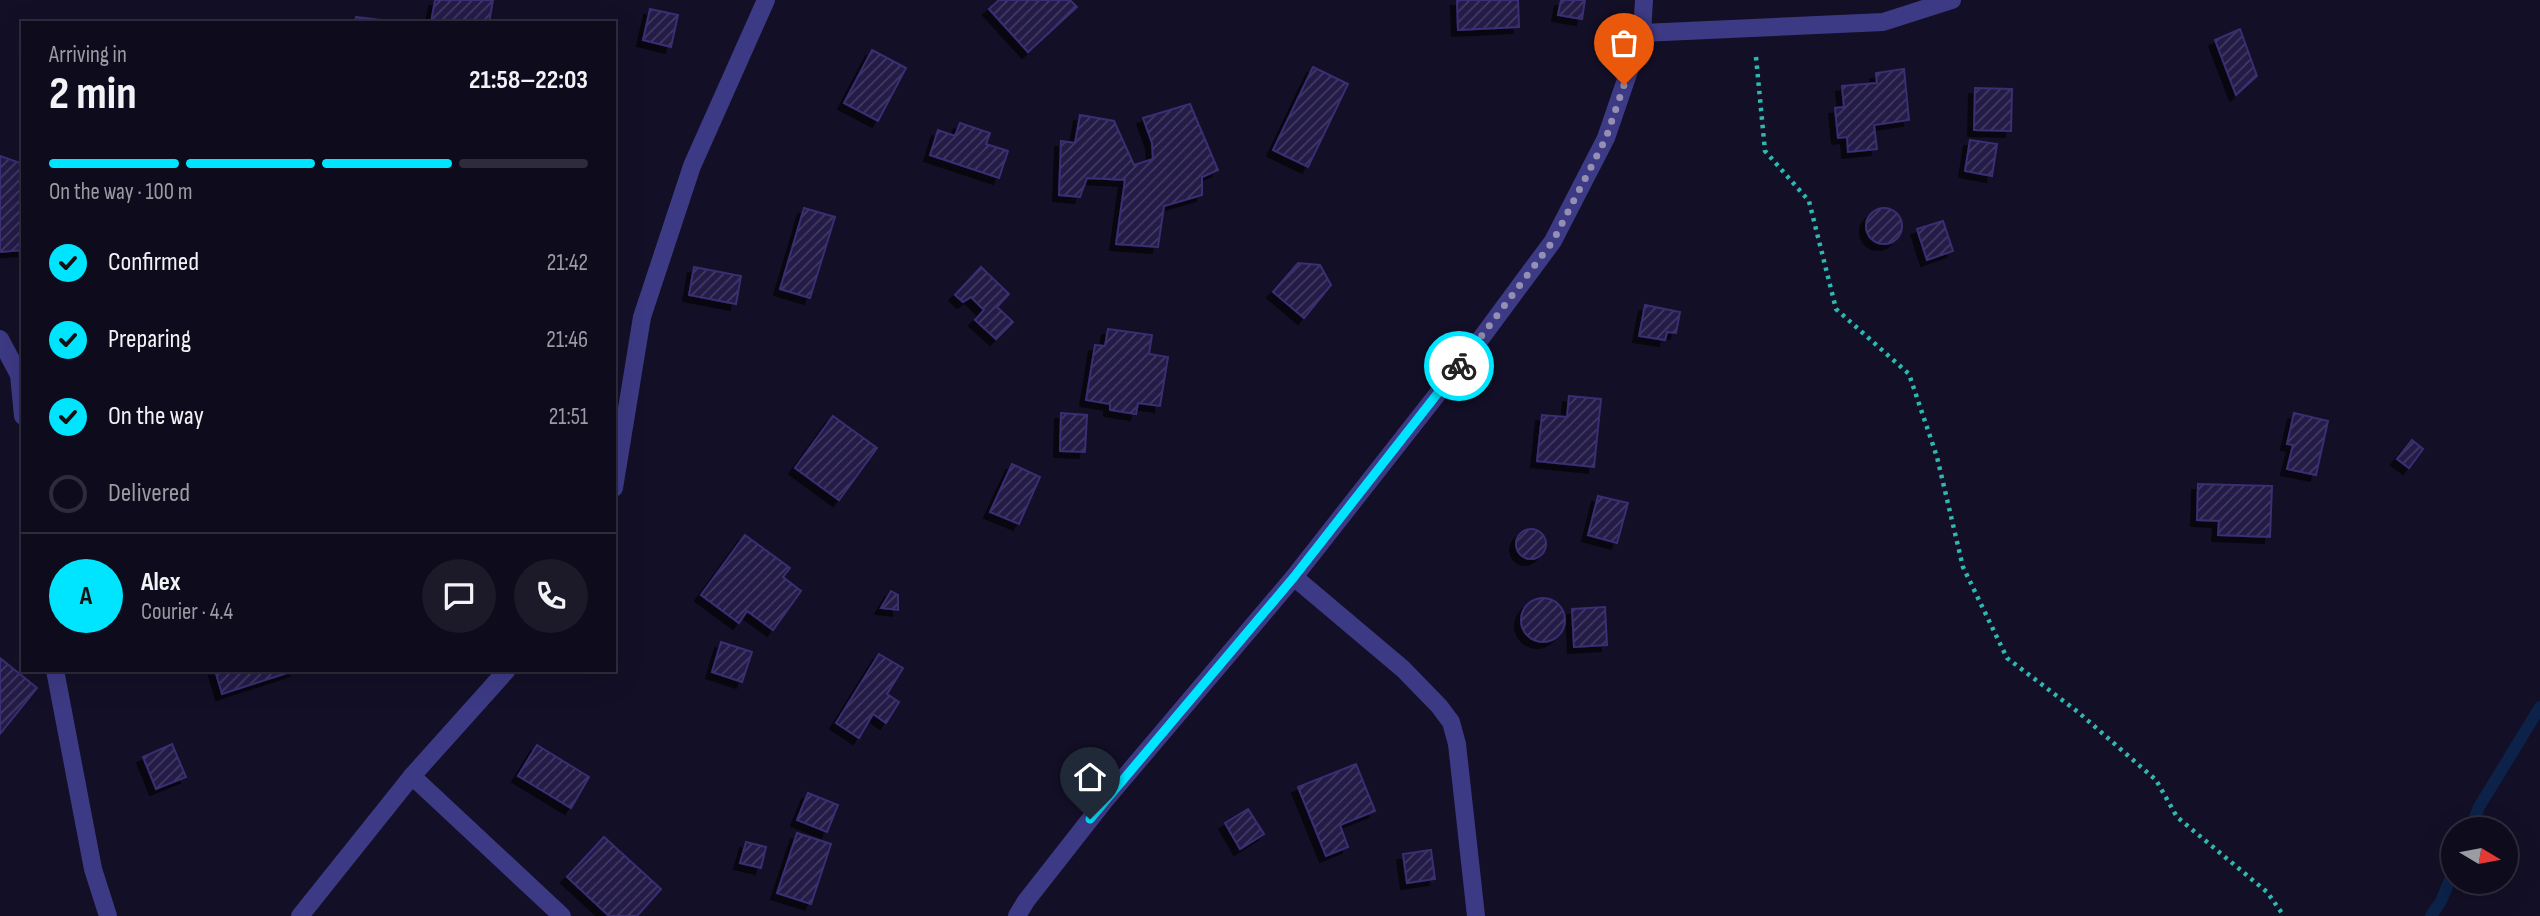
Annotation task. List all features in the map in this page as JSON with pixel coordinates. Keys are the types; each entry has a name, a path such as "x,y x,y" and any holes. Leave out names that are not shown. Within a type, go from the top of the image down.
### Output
{"street":[{"path":"616,476 642,317 692,166 766,0"},
{"path":"1017,916 1105,799 1294,577 1479,341 1553,241 1606,138 1642,33 1644,0"},
{"path":"1642,33 1883,22 1952,0"},
{"path":"0,339 21,374"},
{"path":"1294,577 1404,669 1451,722 1457,744 1476,916"},
{"path":"55,672 93,869 108,916"},
{"path":"300,916 412,776 505,672"},
{"path":"412,776 562,916"}],"path":[{"path":"1753,28 1765,151 1809,201 1836,309 1909,374 1937,457 1964,568 2007,658 2078,712 2156,780 2177,817 2267,892 2284,916"}],"building":[{"path":"435,0 493,0 489,21 431,21"},
{"path":"999,0 1070,0 1077,7 1028,52 989,9"},
{"path":"1457,0 1518,0 1519,27 1458,30"},
{"path":"1561,0 1585,0 1582,19 1558,15"},
{"path":"650,9 678,15 671,47 643,40"},
{"path":"356,17 389,21 355,21"},
{"path":"2240,29 2257,76 2236,95 2215,40"},
{"path":"872,50 906,68 878,121 844,103"},
{"path":"1313,67 1348,84 1308,167 1273,150"},
{"path":"1904,69 1909,120 1874,125 1877,149 1848,152 1847,137 1838,138 1835,108 1844,107 1842,86 1877,83 1876,73"},
{"path":"1975,88 2012,89 2011,131 1974,130"},
{"path":"1190,104 1218,170 1202,177 1202,195 1164,206 1158,247 1116,244 1125,180 1087,178 1080,197 1059,195 1061,141 1075,143 1080,115 1114,121 1134,165 1153,159 1152,143 1143,118"},
{"path":"960,123 990,133 986,144 1008,151 999,178 930,155 938,130 955,136"},
{"path":"1970,140 1997,144 1992,176 1965,171"},
{"path":"0,156 21,163 21,250 0,252"},
{"path":"804,208 835,217 810,298 780,289"},
{"path":"1884,208 1897,213 1902,226 1897,239 1884,244 1871,239 1866,226 1871,213"},
{"path":"1943,221 1953,251 1927,260 1917,229"},
{"path":"1298,263 1320,265 1331,285 1304,318 1273,292"},
{"path":"694,267 741,276 736,304 689,295"},
{"path":"981,267 1009,294 997,307 1013,322 996,339 975,320 984,310 971,297 963,302 955,295"},
{"path":"1645,305 1680,312 1676,333 1667,332 1665,340 1639,336"},
{"path":"1108,329 1152,335 1149,354 1168,357 1160,406 1138,403 1136,414 1110,410 1110,404 1086,400 1095,345 1105,346"},
{"path":"1569,396 1601,399 1594,467 1537,461 1542,415 1567,417"},
{"path":"1061,413 1087,415 1085,452 1060,451"},
{"path":"2294,413 2328,421 2316,475 2287,469 2293,445 2287,444"},
{"path":"833,416 877,448 839,500 795,468"},
{"path":"2412,440 2423,449 2409,468 2397,459"},
{"path":"1012,464 1040,477 1019,524 990,512"},
{"path":"2198,484 2272,486 2270,537 2218,535 2219,521 2197,520"},
{"path":"1598,496 1628,503 1617,543 1588,535"},
{"path":"1531,529 1537,530 1545,538 1545,550 1537,558 1531,559 1525,558 1517,550 1516,544 1517,538 1525,530"},
{"path":"745,535 790,568 783,577 801,591 773,630 747,611 739,623 701,595"},
{"path":"891,591 898,595 898,610 881,608"},
{"path":"1543,598 1558,605 1565,620 1558,635 1543,642 1528,635 1521,620 1528,605"},
{"path":"1605,607 1607,645 1574,647 1572,609"},
{"path":"721,642 752,652 742,682 712,672"},
{"path":"879,654 903,668 887,694 899,702 886,723 873,714 859,738 836,723"},
{"path":"0,658 37,688 0,734"},
{"path":"216,672 290,672 222,694"},
{"path":"172,744 186,777 156,789 143,757"},
{"path":"537,745 589,777 571,808 518,776"},
{"path":"1356,764 1375,811 1340,825 1348,847 1326,856 1298,787"},
{"path":"808,793 838,805 827,832 797,820"},
{"path":"1248,809 1264,834 1240,849 1225,823"},
{"path":"797,833 831,844 811,904 777,893"},
{"path":"604,837 661,889 637,916 609,916 567,877"},
{"path":"746,842 766,847 761,868 740,863"},
{"path":"1431,850 1435,879 1407,883 1403,854"}],"waterway":[{"path":"2475,817 2540,707"},
{"path":"2431,916 2444,894"}],"way so far":[{"path":"1459,366 1553,241 1606,138 1624,85"}],"route":[{"path":"1090,819 1294,577 1459,366"}]}
